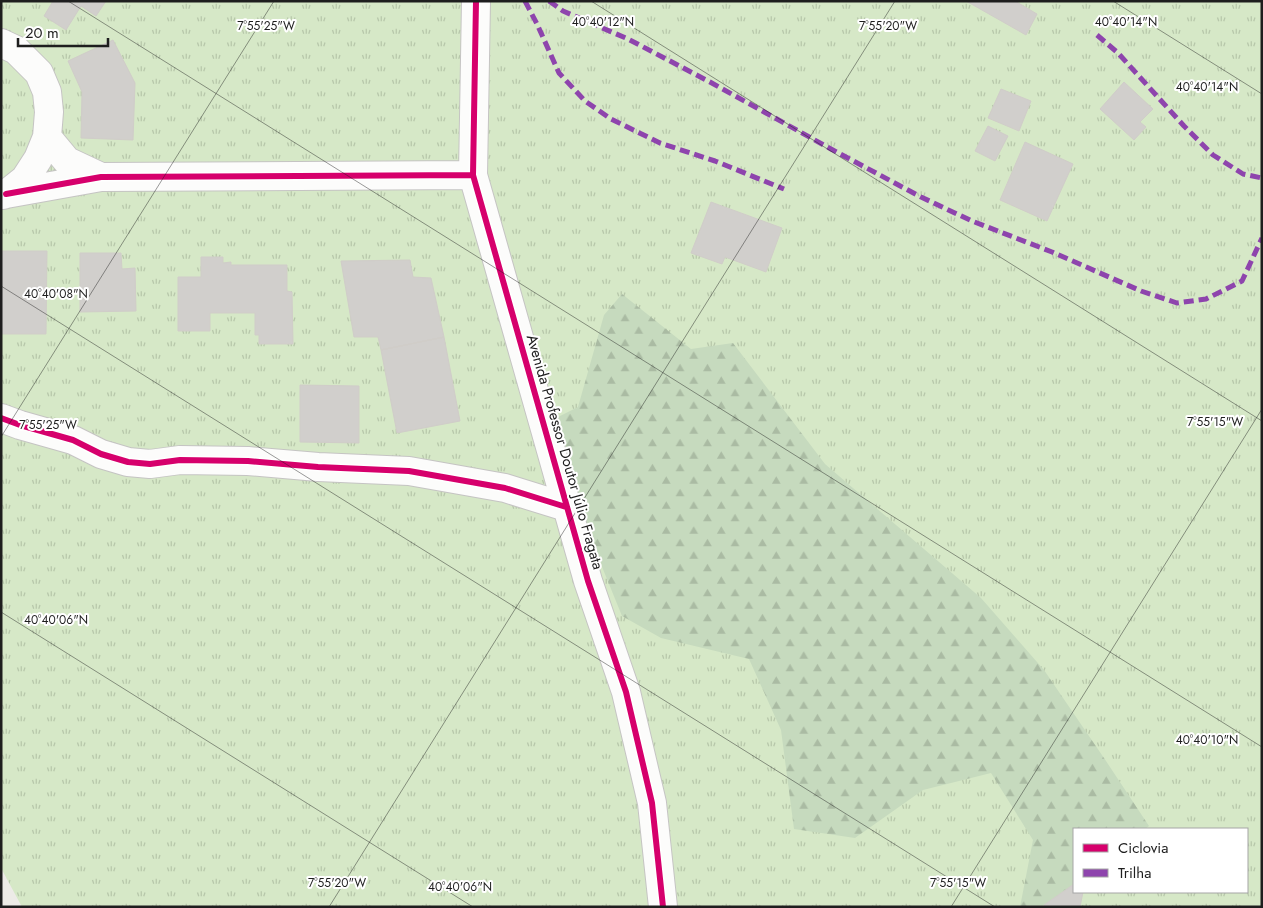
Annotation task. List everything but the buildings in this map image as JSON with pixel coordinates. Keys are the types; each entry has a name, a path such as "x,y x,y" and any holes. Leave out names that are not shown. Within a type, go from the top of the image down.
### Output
{"street":[{"name":"Avenida Professor Doutor Júlio Fragata","path":"476,1 473,175 566,507 588,581 626,692 652,803 663,907"},
{"path":"1,43 16,50 39,73 46,92 49,112 47,137 38,159 25,179 4,195"},
{"path":"47,137 67,161 101,177"},
{"path":"4,195 101,177 473,175"},
{"path":"1,418 73,440 101,454 128,462 150,464 180,460 248,462 409,471 505,488 566,507"}],"green space":[{"path":"1,1 1262,1 1262,907 1080,907 1081,903 1052,907 22,907 1,868"},
{"path":"622,294 691,349 733,343 825,464 981,598 1044,670 1149,826 1146,828 1073,828 1073,885 1041,907 1020,907 1033,840 991,773 923,790 855,838 794,829 781,730 749,659 661,638 622,616 544,424 578,407 604,315"}],"marked path":[{"path":"525,1 559,73 585,101 611,119 660,143 715,161 784,189"},
{"path":"549,1 563,11 628,39 710,82 921,197 972,221 1052,252 1141,291 1177,303 1206,299 1242,281 1262,238"},
{"path":"1097,35 1118,53 1213,155 1243,174 1262,178"}],"cycle path":[{"path":"476,1 473,175 588,581 626,692 652,803 663,907"},
{"path":"6,194 101,177 473,175"},
{"path":"1,418 73,440 101,454 128,462 150,464 180,460 248,461 318,467 409,471 505,488 566,507"}]}
